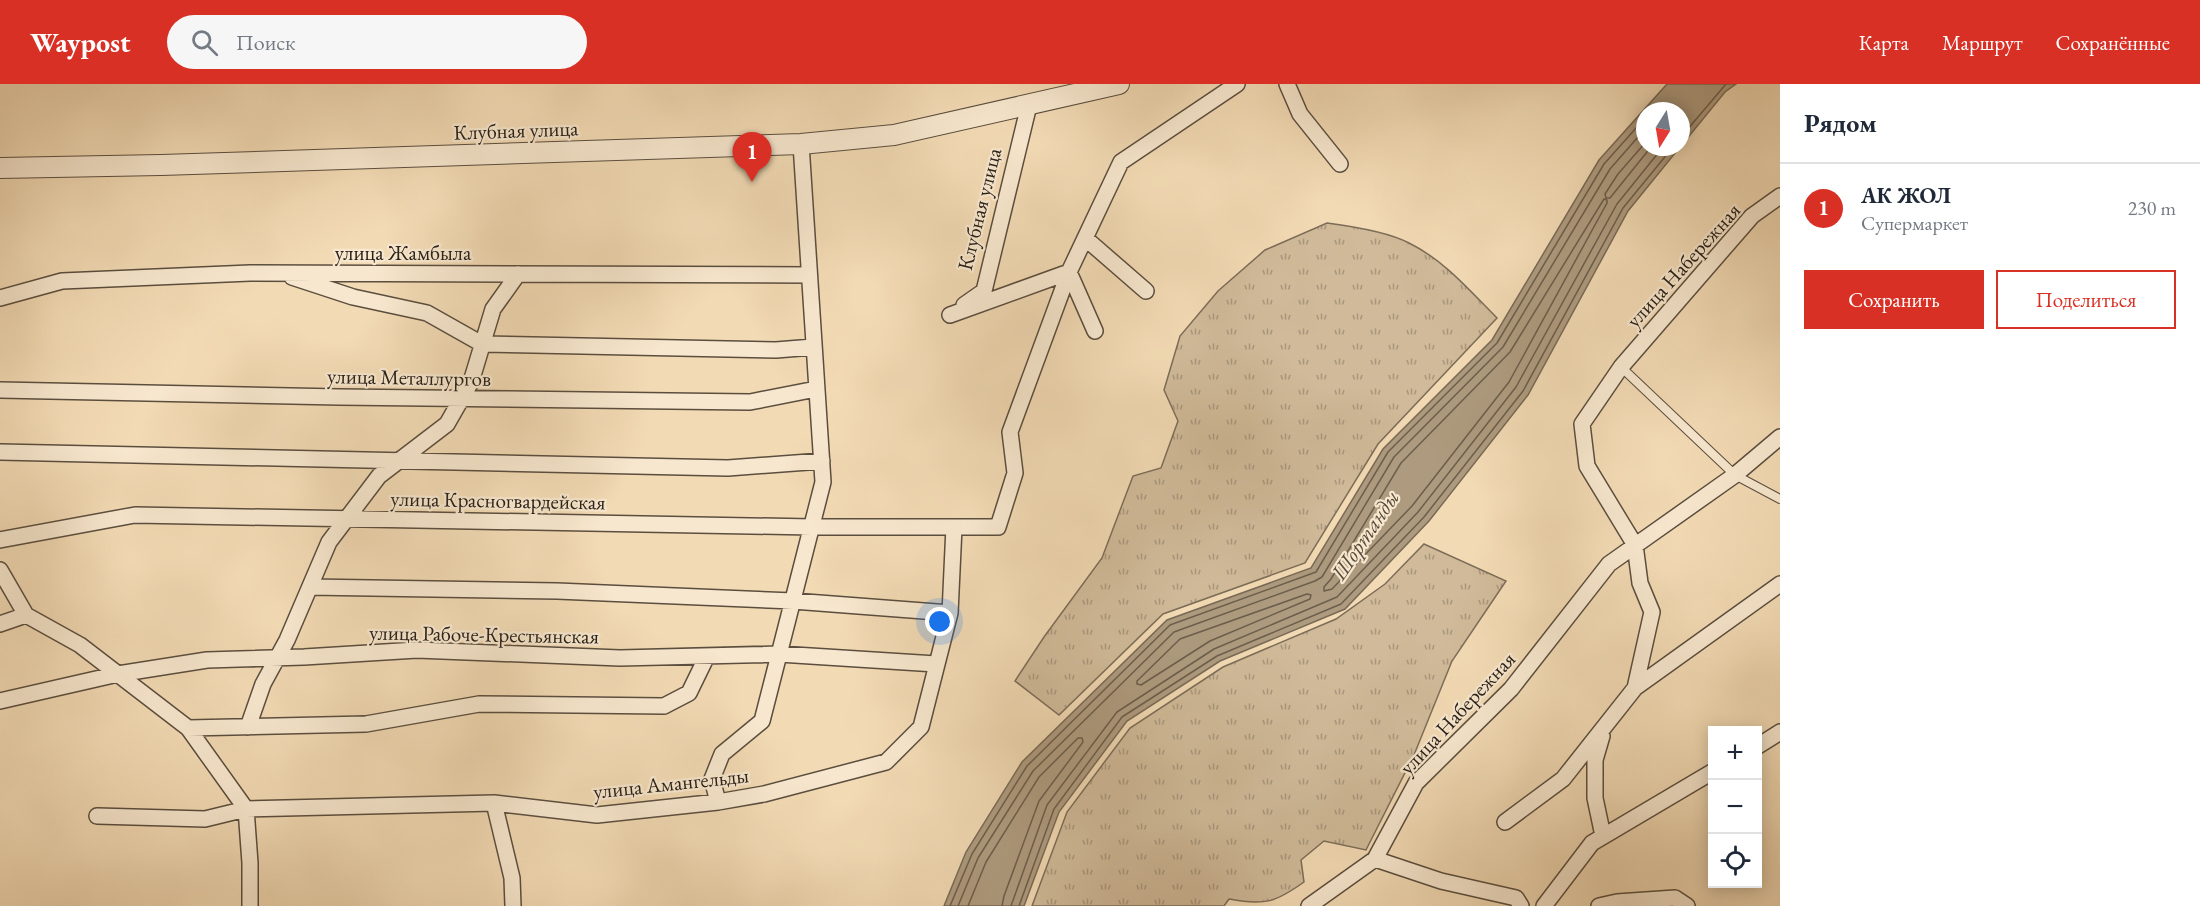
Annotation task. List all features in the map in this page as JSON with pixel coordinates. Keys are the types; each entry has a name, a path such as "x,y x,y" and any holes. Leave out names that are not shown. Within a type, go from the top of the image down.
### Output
{"street":[{"name":"Клубная улица","path":"0,168 161,165 801,144 894,135 1119,84"},
{"path":"1095,331 1069,272 1121,162 1237,84"},
{"path":"1287,84 1300,114 1340,164"},
{"name":"Клубная улица","path":"1029,105 984,291 950,315 1069,272"},
{"path":"718,802 712,779 722,754 762,721 823,482 801,144"},
{"name":"улица Набережная","path":"1635,545 1587,466 1582,424 1622,367 1752,216 1780,196"},
{"path":"1085,238 1146,291"},
{"name":"улица Красногвардейская","path":"0,540 135,515 812,527 998,527 1015,473 1010,432 1069,272"},
{"path":"280,273 353,297 427,313 482,345 776,350 813,347"},
{"name":"улица Жамбыла","path":"0,298 62,281 280,273 809,275"},
{"path":"248,727 263,684 329,542 379,476 447,424 471,382 493,309 518,274"},
{"name":"улица Металлургов","path":"0,390 64,393 750,402 816,388"},
{"name":"улица Набережная","path":"1309,906 1375,859 1416,783 1511,689 1609,564 1735,476 1780,437"},
{"path":"0,452 728,468 822,461"},
{"name":"улица Амангельды","path":"98,816 205,819 246,809 494,803 597,815 718,802 764,794 886,762 921,727 950,613 954,527"},
{"path":"1635,545 1640,583 1652,612 1635,688"},
{"path":"0,570 26,615 80,645 188,728 246,809 250,906"},
{"path":"1505,822 1563,779 1635,688 1780,584"},
{"path":"310,587 557,591 793,601 950,613"},
{"path":"0,624 26,615"},
{"name":"улица Рабоче-Крестьянская","path":"0,701 118,675 207,660 417,650 620,658 779,654 936,664"},
{"path":"188,728 366,724 479,704 664,706 689,693 707,656"},
{"path":"1604,836 1595,798 1594,760 1606,725"},
{"path":"1762,743 1780,732"},
{"path":"1544,906 1592,843 1708,775"},
{"path":"494,803 512,878 513,906"},
{"path":"1375,859 1440,880 1516,898 1521,906"},
{"path":"1599,906 1617,902 1675,898 1687,906"}],"lane":[{"path":"1622,367 1735,476 1780,499"}],"green space":[{"path":"1327,223 1391,236 1422,250 1456,277 1497,318 1378,444 1305,563 1163,614 1059,715 1015,681 1102,558 1133,476 1161,468 1178,421 1164,390 1180,336 1218,291 1265,250"},
{"path":"1424,544 1506,581 1452,661 1414,755 1366,850 1324,841 1301,860 1304,882 1270,901 1252,902 1229,899 1224,906 1032,906 1067,812 1130,728 1223,667 1336,619 1385,584"}],"water":[{"path":"1667,84 1736,84 1725,92 1690,135 1690,102 1651,102"},
{"name":"Шортанды","path":"1636,119 1636,156 1673,156 1628,211 1528,395 1429,521 1345,609 1220,661 1127,721 1059,812 1024,906 944,906 966,852 1022,762 1167,620 1311,568 1383,449 1492,340 1599,160"}],"place":[{"name":"АК ЖОЛ","path":"752,182"}]}
